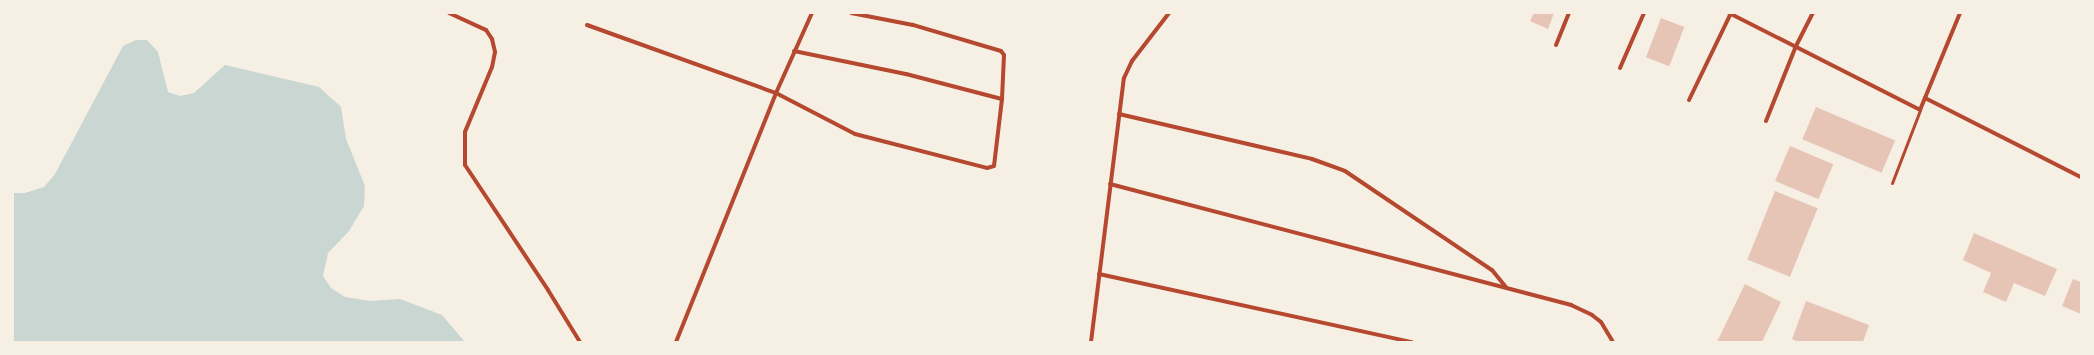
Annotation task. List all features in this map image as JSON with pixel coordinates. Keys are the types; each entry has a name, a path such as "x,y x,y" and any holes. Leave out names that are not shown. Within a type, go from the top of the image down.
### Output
{"street":[{"path":"449,13 486,30 492,39 495,52 492,67 465,132 465,165 548,290 580,342"},
{"path":"676,342 776,93 812,13"},
{"path":"587,25 776,93 855,134 987,168 994,166 997,160 1004,55 997,48 913,25 852,13"},
{"path":"1091,342 1123,85 1128,69 1169,13"},
{"path":"1556,45 1569,13"},
{"path":"1620,68 1644,13"},
{"path":"1689,100 1730,13 1920,110 1960,13"},
{"path":"1766,121 1796,46 1813,13"},
{"path":"794,51 906,74 1002,99"},
{"path":"1925,98 2081,177"},
{"path":"1119,114 1312,159 1345,171 1492,270 1506,288"},
{"path":"1110,184 1582,309 1601,322 1613,342"},
{"path":"1099,274 1412,342"}],"lane":[{"path":"1892,183 1920,110"}],"shaded area":[{"path":"136,40 147,40 158,52 168,92 180,96 194,93 225,65 319,87 341,107 346,139 365,186 364,206 349,231 328,253 323,276 331,288 345,297 370,301 400,299 442,315 465,342 13,342 13,193 25,193 44,187 55,174 123,46"}],"building":[{"path":"1534,13 1554,13 1548,29 1530,21"},
{"path":"1661,18 1684,27 1669,66 1646,57"},
{"path":"1816,107 1895,141 1881,173 1802,139"},
{"path":"1790,146 1833,164 1818,199 1775,181"},
{"path":"1775,191 1818,208 1790,277 1747,260"},
{"path":"1974,233 2057,269 2045,296 2014,283 2006,302 1983,292 1991,273 1963,260"},
{"path":"2073,279 2081,282 2081,314 2062,306"},
{"path":"1745,284 1781,302 1762,342 1717,342"},
{"path":"1806,301 1869,325 1863,342 1798,342 1792,339"}]}
